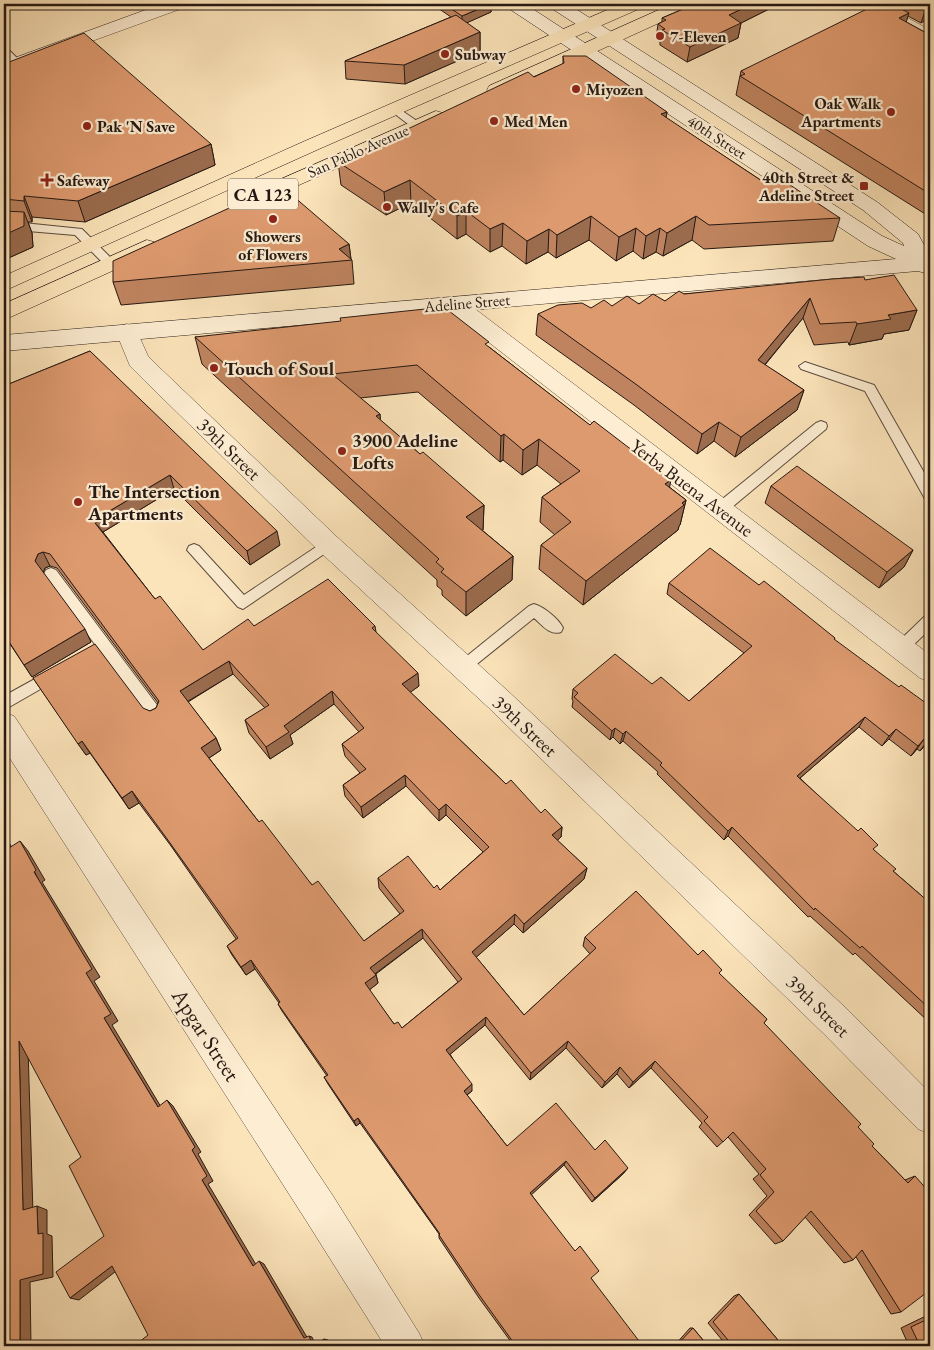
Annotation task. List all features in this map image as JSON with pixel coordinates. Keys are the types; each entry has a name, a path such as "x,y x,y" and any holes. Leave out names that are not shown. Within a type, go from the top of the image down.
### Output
{"main road":[{"name":"San Pablo Avenue","path":"4,284 394,109 635,4"},
{"path":"477,98 686,4"},
{"name":"San Pablo Avenue","path":"221,212 451,110"},
{"path":"4,313 161,240"}],"street":[{"path":"10,65 176,4"},
{"name":"40th Street","path":"514,4 875,241 928,267"},
{"name":"40th Street","path":"557,4 870,206 911,239 928,267"},
{"path":"870,4 930,37"},
{"path":"4,50 22,43"},
{"name":"Adeline Street","path":"4,343 454,304 928,267"},
{"name":"Yerba Buena Avenue","path":"454,304 930,670"},
{"name":"39th Street","path":"126,332 138,360 148,370 328,544 499,700 830,1016 930,1117"},
{"name":"Apgar Street","path":"4,725 320,1209 406,1346"}],"lane":[{"path":"4,50 10,65"},
{"path":"394,109 416,125"},
{"path":"4,225 78,232 110,264"},
{"path":"805,366 870,388 930,495"},
{"path":"720,509 821,426"},
{"path":"194,550 243,603 328,544"},
{"path":"51,574 155,714"},
{"path":"462,668 534,610 556,628"},
{"path":"901,648 930,620"},
{"path":"88,654 104,645"},
{"path":"4,704 65,668"}],"building":[{"path":"444,4 490,4 462,16"},
{"path":"695,4 752,4 729,15 741,23 690,47 662,30 665,29 658,24 666,20 662,18"},
{"path":"877,4 892,4 909,13 899,18 930,35 930,194 740,76 745,74 741,71"},
{"path":"456,15 480,32 404,65 345,61"},
{"name":"Pak 'N Save","path":"84,33 211,144 78,201 24,196 24,201 4,199 4,64"},
{"path":"563,56 586,56 667,112 661,114 762,181 775,175 840,218 709,225 696,216 667,233 660,228 646,236 636,228 619,237 591,216 557,235 549,229 527,241 503,223 490,229 466,211 457,216 410,180 384,192 338,162 528,72 534,77 564,63"},
{"path":"271,189 284,200 293,196 349,244 339,249 352,260 113,282 113,261"},
{"path":"4,211 24,212 24,226 4,235"},
{"path":"894,275 917,310 888,315 891,319 857,324 856,322 820,324 810,298 758,360 804,390 741,437 719,422 702,434 538,314 558,305 582,303 591,308 604,300 612,306 627,296 639,304 653,294 665,301 679,291 684,294 832,279 864,277 865,280"},
{"path":"444,307 489,342 485,344 590,425 594,421 671,480 665,484 686,500 682,503 684,505 586,581 541,545 571,522 542,497 580,471 539,439 523,450 504,434 501,436 417,365 332,374 380,414 376,416 420,454 423,452 484,505 466,517 513,556 466,592 441,572 444,569 436,562 439,559 195,337 341,321 340,318"},
{"path":"90,351 277,531 247,551 170,475 96,519 98,522 95,523 155,599 160,596 203,650 248,619 254,626 328,579 375,626 372,628 418,673 402,684 506,784 511,780 541,813 545,809 562,827 552,835 587,868 524,924 515,914 472,952 524,1015 596,948 585,937 636,891 698,955 703,950 722,970 719,973 767,1019 764,1023 861,1124 858,1127 874,1144 872,1146 908,1183 915,1176 930,1193 930,1290 901,1312 862,1250 853,1260 811,1211 783,1241 756,1211 774,1192 760,1175 766,1169 733,1132 723,1142 704,1121 708,1117 655,1061 633,1082 620,1067 605,1082 568,1041 531,1073 486,1017 446,1050 472,1084 464,1091 507,1146 556,1103 595,1150 605,1140 628,1168 595,1198 566,1161 530,1193 575,1251 580,1246 599,1271 591,1278 639,1341 635,1346 516,1346 358,1118 354,1121 324,1077 328,1075 278,1004 280,1002 251,960 241,967 227,946 238,938 165,836 132,791 122,798 82,741 78,744 33,678 95,644 143,708 150,711 156,708 159,701 50,554 43,552 38,554 35,561 85,629 24,665 4,634 4,386","holes":["229,661 269,705 245,720 266,747 289,732 284,726 332,691 364,728 342,744 366,769 343,785 361,807 405,775 439,810 446,804 489,847 440,890 437,885 434,888 408,856 378,878 404,911 364,941 318,881 312,885 262,820 259,822 201,748 216,738 180,691","422,929 462,979 402,1028 398,1022 394,1024 365,983 376,975 370,968"]},
{"path":"797,466 913,550 887,572 771,486"},
{"path":"710,548 759,585 764,581 834,639 899,687 901,685 930,706 930,738 927,741 924,739 918,746 896,729 889,736 865,717 797,776 858,831 861,828 878,845 873,849 896,869 893,871 930,903 930,1009 862,946 860,948 815,908 814,910 732,827 728,831 660,765 662,763 626,731 623,734 615,728 612,731 574,697 578,693 573,689 615,654 652,684 661,677 689,701 752,646 669,583"},
{"path":"4,839 9,848 20,841 36,870 34,872 92,969 86,973 111,1014 104,1018 158,1107 167,1100 195,1147 192,1150 207,1176 202,1180 253,1266 259,1261 304,1338 309,1336 313,1346 134,1346 148,1335 112,1266 70,1298 56,1272 104,1236 69,1166 81,1157 19,1041 23,1210 37,1206 38,1234 43,1233 43,1274 20,1280 20,1346 4,1346"},
{"path":"739,1294 783,1346 733,1346 713,1322"},
{"path":"930,1318 930,1346 920,1346 911,1327"},
{"path":"693,1328 708,1346 676,1346"},
{"path":"324,1339 327,1346 313,1346"}],"place":[{"name":"7-Eleven","path":"660,36"},
{"name":"Subway","path":"445,54"},
{"name":"Miyozen","path":"576,89"},
{"name":"Oak Walk Apartments","path":"891,112"},
{"name":"Med Men","path":"494,121"},
{"name":"Pak 'N Save","path":"87,126"},
{"name":"Safeway","path":"47,180"},
{"name":"40th Street & Adeline Street","path":"864,186"},
{"name":"Wally's Cafe","path":"387,207"},
{"name":"Showers of Flowers","path":"273,219"},
{"name":"Touch of Soul","path":"214,368"},
{"name":"3900 Adeline Lofts","path":"342,451"},
{"name":"The Intersection Apartments","path":"78,502"}]}
